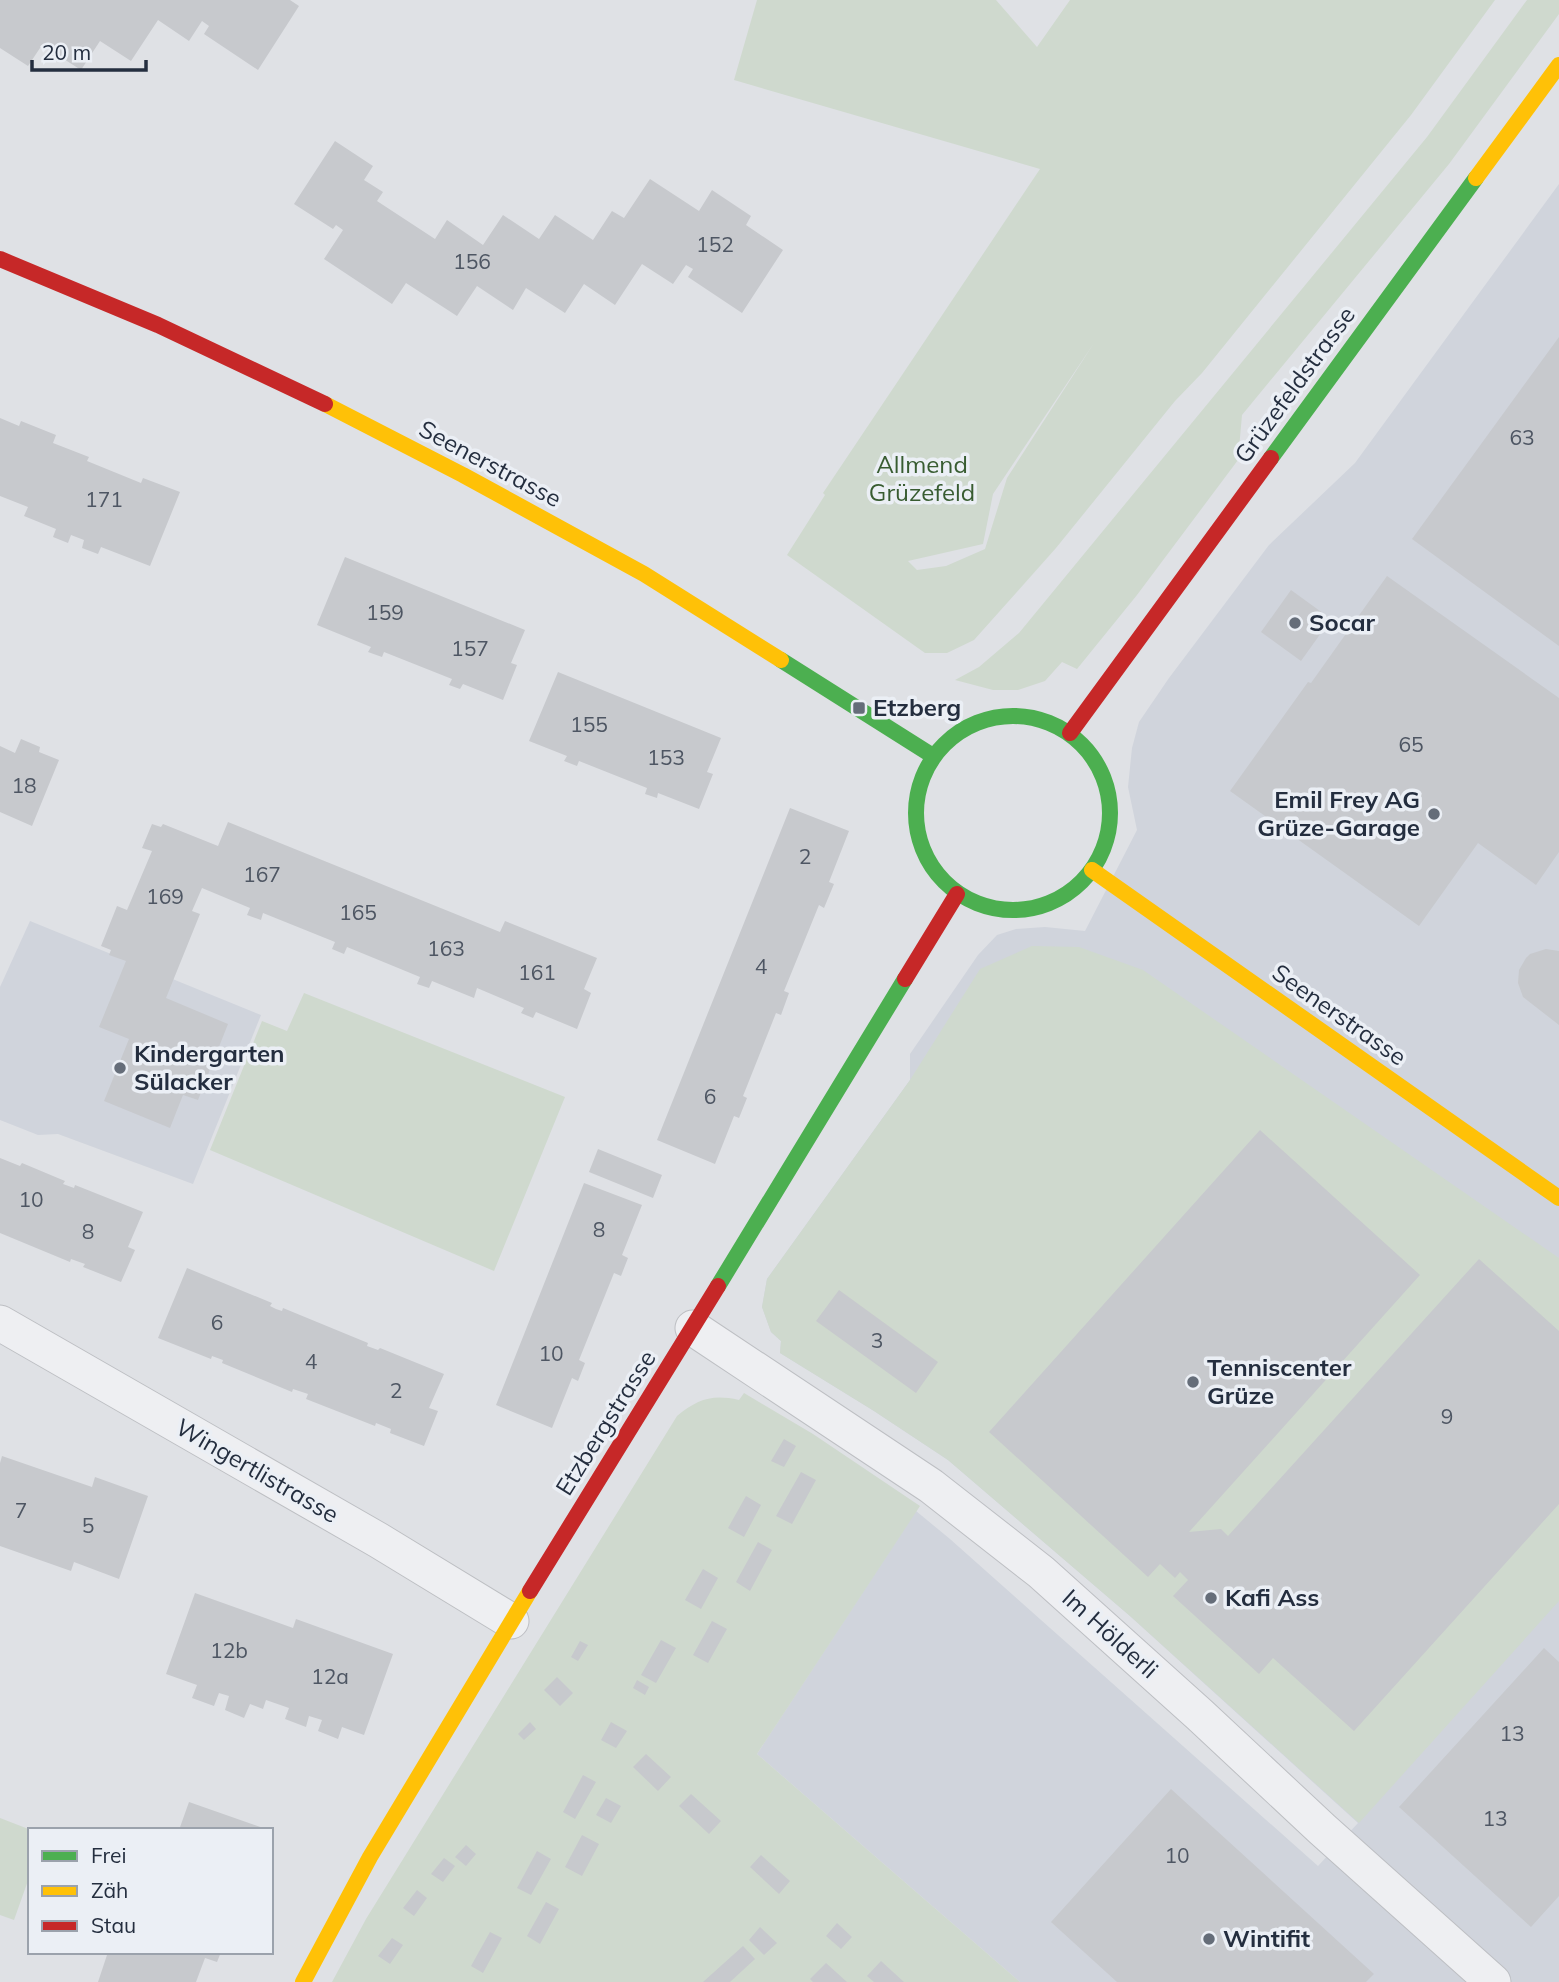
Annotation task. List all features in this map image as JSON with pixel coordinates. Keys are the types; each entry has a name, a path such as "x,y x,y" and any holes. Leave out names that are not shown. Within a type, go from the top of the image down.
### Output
{"main road":[{"name":"Grüzefeldstrasse","path":"1070,733 1559,65"},
{"name":"Seenerstrasse","path":"0,259 158,325 316,400 463,475 644,573 933,756"},
{"path":"1012,715 1042,720 1070,733 1091,755 1105,782 1109,803 1106,843 1092,870 1070,893 1042,907 1010,911 979,906 957,894 938,877 921,849 915,817 919,785 933,756 955,734 982,720 1012,715"},
{"name":"Seenerstrasse","path":"1092,870 1559,1198"},
{"name":"Etzbergstrasse","path":"303,1982 370,1857 599,1476 693,1328 957,894"}],"street":[{"name":"Wingertlistrasse","path":"0,1323 379,1540 512,1621"},
{"name":"Im Hölderli","path":"693,1328 932,1486 1041,1572 1493,1982"}],"shaded area":[{"path":"1559,184 1559,1982 1020,1982 757,1754 916,1511 1318,1866 1358,1823 1130,1616 948,1460 780,1353 781,1341 771,1332 762,1307 767,1279 910,1080 910,1054 978,955 997,935 1016,929 1045,927 1085,931 1137,830 1128,787 1132,748 1139,722 1269,545 1355,463"},
{"name":"Kindergarten Sülacker","path":"30,921 261,1015 193,1184 58,1134 38,1135 0,1120 0,987"}],"green space":[{"name":"Allmend Grüzefeld","path":"757,0 996,0 1037,47 1070,0 1495,0 1411,115 1056,548 974,640 947,653 925,653 787,555 825,495 823,493 1040,169 734,80","holes":["1094,343 1007,478 985,549 946,566 917,570 908,561 983,544 993,494"]},
{"path":"1527,0 1559,0 1559,14 1449,164 1242,415 1238,460 1137,595 1077,669 1062,662 1045,681 1018,690 993,690 955,680 979,667 1019,633 1427,137"},
{"name":"Tenniscenter Grüze","path":"1032,946 1079,947 1143,970 1559,1258 1559,1601 1359,1823 1130,1616 948,1460 780,1353 781,1341 771,1332 762,1307 767,1279 910,1080 980,969"},
{"path":"304,993 565,1097 494,1271 210,1150 262,1021 287,1031"},
{"path":"744,1393 813,1434 920,1506 757,1754 1020,1982 332,1982 366,1919 677,1416 706,1399 739,1400"},
{"path":"0,1818 28,1829 28,1881 14,1920 0,1915"}],"building":[{"path":"0,0 290,0 299,6 258,70 204,34 209,26 202,21 189,41 158,20 131,61 100,41 81,70 42,45 28,66 0,48"},
{"path":"335,141 373,166 364,180 383,192 377,201 435,239 447,220 483,245 503,215 539,239 555,215 593,240 612,211 624,218 650,179 699,211 712,190 751,216 746,225 783,250 742,313 688,277 693,269 686,265 673,284 642,264 615,305 584,284 565,313 526,288 513,310 477,286 457,316 406,283 392,304 324,259 343,230 336,225 333,229 294,204"},
{"path":"1559,337 1559,646 1412,539"},
{"path":"0,418 19,426 21,421 56,435 53,443 89,457 87,461 141,483 143,478 180,492 150,566 101,547 98,554 82,548 84,540 71,535 68,543 53,537 56,529 24,516 28,507 0,496"},
{"path":"345,557 525,630 511,663 517,665 503,700 463,684 460,689 449,685 452,679 384,652 382,657 368,652 371,647 317,625"},
{"path":"1387,576 1559,698 1559,852 1536,885 1478,843 1419,926 1230,791"},
{"path":"1291,590 1331,619 1301,661 1261,632"},
{"path":"558,672 721,738 707,772 713,774 699,809 658,793 657,798 645,794 647,788 579,761 577,766 564,761 567,756 529,741"},
{"path":"21,739 40,747 39,752 59,760 32,826 0,812 0,746 15,753"},
{"path":"790,808 849,831 829,882 834,884 824,908 819,905 784,991 789,993 781,1015 776,1013 743,1096 747,1098 739,1118 734,1116 715,1164 657,1140"},
{"path":"228,822 500,932 505,921 597,958 584,989 591,993 577,1029 536,1012 533,1018 521,1013 524,1008 477,988 474,998 432,981 429,988 417,984 420,977 347,947 344,954 332,949 335,942 263,913 261,920 247,915 250,908 202,888 192,911 200,914 166,998 228,1024 198,1100 183,1095 170,1128 104,1101 129,1039 99,1027 126,961 109,955 111,950 101,946 117,906 127,910 152,851 142,848 152,824 161,827 163,824 218,846"},
{"path":"1546,949 1559,951 1559,1025 1523,997 1518,983 1519,970 1526,958"},
{"path":"1260,1130 1420,1275 1189,1532 1221,1529 1228,1536 1479,1259 1559,1331 1559,1504 1354,1731 1273,1658 1259,1674 1173,1596 1188,1580 1180,1572 1175,1578 1160,1564 1148,1577 989,1432"},
{"path":"598,1149 662,1175 653,1198 589,1172"},
{"path":"0,1158 20,1166 22,1163 65,1181 63,1184 74,1188 75,1185 143,1212 128,1247 135,1250 121,1282 83,1267 85,1264 71,1259 70,1262 0,1233"},
{"path":"584,1183 642,1205 622,1255 628,1258 621,1276 614,1273 579,1360 585,1363 578,1381 572,1378 552,1428 496,1405"},
{"path":"187,1268 272,1303 270,1306 276,1309 282,1311 283,1308 368,1343 367,1346 378,1350 380,1348 444,1374 429,1408 438,1411 424,1446 390,1433 391,1429 376,1423 375,1426 306,1399 308,1394 293,1389 292,1392 222,1363 223,1360 212,1356 211,1359 158,1338"},
{"path":"839,1290 938,1362 916,1393 816,1321"},
{"path":"784,1439 796,1446 784,1467 771,1461"},
{"path":"2,1456 92,1487 95,1477 148,1496 119,1579 74,1562 71,1571 0,1546"},
{"path":"801,1472 816,1480 792,1524 776,1516"},
{"path":"746,1496 761,1505 744,1537 728,1528"},
{"path":"758,1542 772,1550 750,1591 736,1582"},
{"path":"703,1569 718,1578 701,1609 685,1600"},
{"path":"195,1593 293,1628 296,1619 393,1654 364,1735 342,1727 338,1739 318,1731 322,1720 309,1716 306,1727 285,1719 289,1708 266,1700 263,1709 250,1704 244,1718 225,1710 229,1696 219,1693 214,1706 192,1698 197,1685 166,1674"},
{"path":"712,1621 727,1629 708,1663 693,1655"},
{"path":"661,1640 676,1648 656,1683 641,1675"},
{"path":"580,1641 588,1645 578,1661 571,1657"},
{"path":"1544,1648 1559,1662 1559,1896 1531,1927 1399,1807"},
{"path":"557,1677 573,1693 560,1706 544,1690"},
{"path":"637,1680 649,1687 645,1695 633,1688"},
{"path":"530,1722 536,1729 524,1740 518,1734"},
{"path":"611,1722 627,1731 616,1748 601,1740"},
{"path":"646,1754 671,1777 658,1791 633,1767"},
{"path":"583,1775 596,1782 575,1819 563,1812"},
{"path":"1171,1789 1374,1974 1366,1982 1117,1982 1051,1922"},
{"path":"691,1794 721,1821 709,1834 679,1806"},
{"path":"606,1798 621,1806 611,1823 596,1815"},
{"path":"189,1802 263,1828 180,1828"},
{"path":"582,1835 599,1844 582,1876 565,1867"},
{"path":"466,1845 476,1854 466,1866 455,1857"},
{"path":"537,1851 551,1859 531,1895 517,1888"},
{"path":"761,1855 790,1881 779,1894 750,1867"},
{"path":"444,1858 455,1866 443,1882 431,1874"},
{"path":"417,1890 427,1898 414,1916 403,1908"},
{"path":"546,1902 559,1909 540,1944 527,1936"},
{"path":"837,1923 852,1937 841,1949 826,1936"},
{"path":"760,1927 777,1943 764,1955 749,1940"},
{"path":"490,1932 502,1938 483,1973 471,1966"},
{"path":"392,1938 403,1945 390,1964 378,1956"},
{"path":"743,1946 755,1959 730,1982 703,1982"},
{"path":"107,1954 220,1954 217,1962 205,1958 196,1982 98,1982"},
{"path":"881,1961 904,1982 874,1982 867,1976"},
{"path":"826,1963 847,1982 813,1982 810,1979"}],"traffic: fast":[{"path":"1271,458 1476,178"},
{"path":"781,660 933,756"},
{"path":"1013,716 1050,723 1082,744 1103,776 1110,813 1103,850 1082,882 1050,903 1013,910 976,903 944,882 923,850 916,813 923,776 944,744 976,723 1013,716"},
{"path":"718,1286 905,979"}],"traffic: slow":[{"path":"1476,178 1559,65"},
{"path":"325,404 463,475 644,574 781,660"},
{"path":"1092,870 1559,1198"},
{"path":"303,1982 370,1857 530,1591"}],"traffic: jam":[{"path":"0,259 158,325 325,404"},
{"path":"1070,733 1271,458"},
{"path":"905,979 957,894"},
{"path":"530,1591 718,1286"}],"place":[{"name":"Socar","path":"1295,623"},
{"name":"Etzberg","path":"859,708"},
{"name":"Emil Frey AG Grüze-Garage","path":"1434,814"},
{"name":"Kindergarten Sülacker","path":"120,1068"},
{"name":"Tenniscenter Grüze","path":"1193,1382"},
{"name":"Kafi Ass","path":"1211,1598"},
{"name":"Wintifit","path":"1209,1939"}]}
